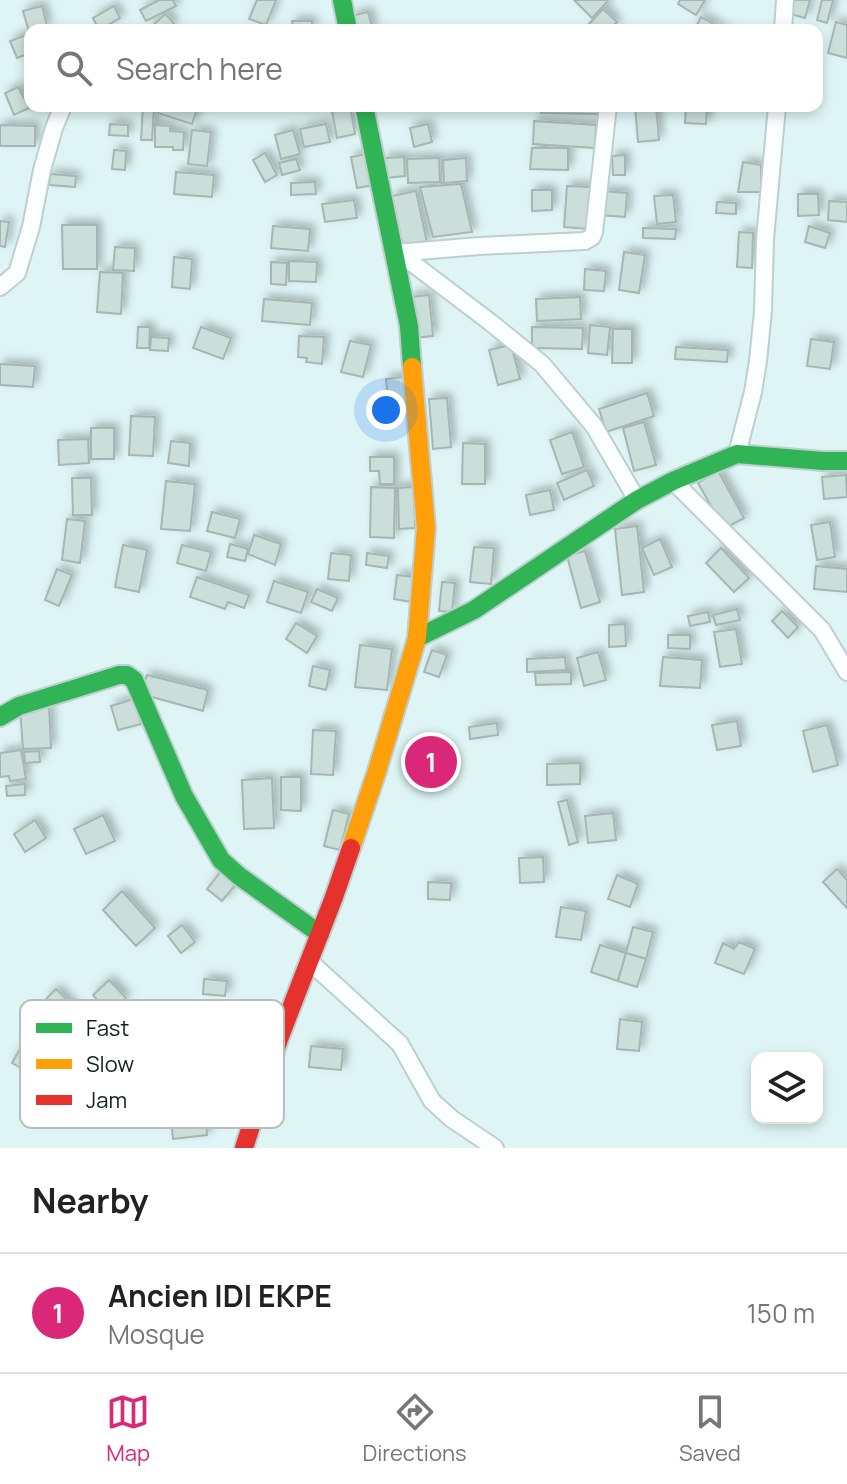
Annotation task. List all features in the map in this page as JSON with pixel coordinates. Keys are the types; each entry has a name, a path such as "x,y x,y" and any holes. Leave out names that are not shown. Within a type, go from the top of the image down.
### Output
{"street":[{"path":"342,0 347,24"},
{"path":"783,24 785,0"},
{"path":"0,287 17,273 31,227 42,170 61,112"},
{"path":"284,1026 377,771 417,638 426,528 409,326 365,112"},
{"path":"396,253 585,241 592,237 607,112"},
{"path":"737,454 758,361 776,112"},
{"path":"396,253 542,364 594,426 637,500"},
{"path":"417,638 474,610 637,500 737,454 847,461"},
{"path":"673,481 822,630 847,672"},
{"path":"0,717 19,706 127,675 134,680 184,796 221,860 320,934"},
{"path":"309,961 400,1044 432,1101 452,1119 495,1148"},
{"path":"243,1148 250,1128"}],"building":[{"path":"159,0 173,0 176,6 146,21 140,10"},
{"path":"257,0 276,0 266,24 249,19"},
{"path":"574,0 607,0 608,1 592,18"},
{"path":"680,0 705,0 696,15 678,4"},
{"path":"790,0 810,0 805,18 786,13"},
{"path":"822,0 833,0 827,23 817,20"},
{"path":"42,6 46,24 27,24 23,11"},
{"path":"114,6 120,18 110,24 96,24 93,18"},
{"path":"603,9 617,22 615,24 589,24"},
{"path":"368,12 371,24 353,24 351,16"},
{"path":"165,14 174,23 173,24 154,24"},
{"path":"701,17 713,24 697,24"},
{"path":"292,21 312,21 312,24 292,24"},
{"path":"836,22 847,25 847,58 828,53"},
{"path":"24,36 24,55 17,58 10,41"},
{"path":"18,87 24,98 24,110 14,115 5,93"},
{"path":"143,112 154,112 152,140 141,140"},
{"path":"158,112 196,112 192,124"},
{"path":"332,112 351,112 355,134 337,138"},
{"path":"599,112 599,114 541,113"},
{"path":"636,112 657,112 659,140 638,142"},
{"path":"686,112 707,112 706,124 685,123"},
{"path":"534,121 596,125 595,148 533,144"},
{"path":"110,124 128,125 128,136 109,135"},
{"path":"326,124 330,142 304,147 300,129"},
{"path":"428,124 432,142 414,147 410,128"},
{"path":"0,125 35,126 35,146 0,146"},
{"path":"155,125 170,126 170,131 184,132 183,150 155,147"},
{"path":"192,130 211,132 207,166 188,164"},
{"path":"293,130 300,154 281,159 275,135"},
{"path":"532,148 568,148 568,170 530,169"},
{"path":"114,150 126,151 125,170 112,169"},
{"path":"265,153 277,175 265,182 253,160"},
{"path":"367,154 373,185 357,188 351,157"},
{"path":"625,155 625,175 613,175 612,156"},
{"path":"404,157 405,176 386,178 384,158"},
{"path":"439,158 440,182 408,183 407,159"},
{"path":"466,158 467,181 444,183 443,160"},
{"path":"296,159 300,170 282,175 279,163"},
{"path":"743,162 761,165 761,192 738,192"},
{"path":"176,172 214,175 212,197 174,194"},
{"path":"50,174 76,176 75,187 49,185"},
{"path":"315,182 316,194 291,195 291,183"},
{"path":"461,184 472,232 433,237 420,187"},
{"path":"567,186 592,187 589,229 564,227"},
{"path":"532,190 552,190 552,210 532,211"},
{"path":"416,191 427,243 403,248 392,196"},
{"path":"601,191 627,193 625,217 599,215"},
{"path":"798,194 818,194 819,215 798,216"},
{"path":"673,195 676,222 657,224 654,196"},
{"path":"354,200 357,218 325,222 322,204"},
{"path":"829,201 847,202 847,222 828,220"},
{"path":"717,202 736,203 736,214 716,213"},
{"path":"0,221 9,222 5,247 0,246"},
{"path":"62,225 97,225 97,269 63,269"},
{"path":"273,226 310,229 308,251 271,248"},
{"path":"809,226 830,233 825,248 805,242"},
{"path":"643,228 676,229 675,239 643,238"},
{"path":"739,232 753,233 752,268 737,267"},
{"path":"115,247 135,248 134,271 113,270"},
{"path":"624,252 645,255 639,293 619,290"},
{"path":"174,257 192,259 190,289 172,287"},
{"path":"289,261 317,262 316,282 289,281"},
{"path":"271,262 287,263 286,285 271,284"},
{"path":"585,269 606,271 604,291 584,290"},
{"path":"100,272 123,273 121,314 97,312"},
{"path":"429,295 433,336 414,338 410,297"},
{"path":"580,297 581,319 537,321 536,299"},
{"path":"264,299 312,303 310,325 262,321"},
{"path":"590,325 610,327 607,355 588,353"},
{"path":"138,327 150,327 149,348 137,348"},
{"path":"201,327 231,338 223,359 193,348"},
{"path":"532,327 583,328 582,349 532,348"},
{"path":"613,329 632,329 632,363 612,363"},
{"path":"299,336 324,337 322,364 306,362 307,358 298,357"},
{"path":"151,337 169,338 168,351 150,350"},
{"path":"811,339 834,342 830,369 807,366"},
{"path":"350,341 371,345 363,377 341,372"},
{"path":"511,345 520,379 498,385 489,350"},
{"path":"676,347 728,350 727,362 675,359"},
{"path":"0,364 35,366 33,387 0,385"},
{"path":"403,377 409,415 390,419 386,379"},
{"path":"647,393 654,416 606,432 599,409"},
{"path":"447,398 451,447 433,449 429,399"},
{"path":"131,416 155,417 153,456 129,455"},
{"path":"644,422 656,465 634,471 623,428"},
{"path":"91,428 114,428 114,459 91,459"},
{"path":"572,432 584,467 562,474 550,440"},
{"path":"88,439 89,463 59,465 58,440"},
{"path":"171,441 190,443 189,466 168,463"},
{"path":"463,443 485,444 485,484 462,484"},
{"path":"370,457 394,457 394,484 380,484 379,471 370,471"},
{"path":"587,470 594,486 564,500 557,483"},
{"path":"718,471 744,518 724,529 698,483"},
{"path":"846,475 847,497 824,499 822,477"},
{"path":"72,478 91,478 92,515 73,515"},
{"path":"166,481 195,484 190,531 161,529"},
{"path":"371,487 395,488 394,538 370,537"},
{"path":"414,487 415,528 399,529 398,488"},
{"path":"550,490 554,510 530,515 526,495"},
{"path":"212,512 240,519 235,538 207,531"},
{"path":"67,519 85,521 80,563 62,560"},
{"path":"830,522 835,557 817,560 811,525"},
{"path":"637,526 644,592 622,595 615,529"},
{"path":"254,535 281,544 275,565 248,554"},
{"path":"660,539 672,567 654,575 642,548"},
{"path":"230,544 248,549 245,561 227,557"},
{"path":"123,545 147,550 139,592 115,587"},
{"path":"182,545 211,552 206,571 177,563"},
{"path":"474,547 494,548 491,584 470,582"},
{"path":"721,548 749,578 734,592 706,563"},
{"path":"585,551 600,602 581,608 567,556"},
{"path":"331,553 351,555 349,581 328,579"},
{"path":"367,553 389,556 387,568 366,565"},
{"path":"816,566 847,569 847,592 814,589"},
{"path":"57,569 72,575 59,606 45,600"},
{"path":"397,575 415,577 411,602 394,599"},
{"path":"197,577 249,595 244,608 228,602 225,609 190,597"},
{"path":"274,581 308,592 301,613 267,602"},
{"path":"442,582 455,583 452,612 439,611"},
{"path":"317,589 338,598 332,611 311,602"},
{"path":"737,609 740,620 716,625 713,615"},
{"path":"782,611 798,627 788,638 772,621"},
{"path":"708,612 710,622 690,626 688,616"},
{"path":"296,623 317,636 307,653 286,639"},
{"path":"625,624 626,646 609,647 609,625"},
{"path":"736,629 742,664 720,667 714,632"},
{"path":"668,635 690,635 690,649 668,648"},
{"path":"360,645 392,649 387,690 355,687"},
{"path":"432,650 447,655 439,677 424,672"},
{"path":"598,652 606,680 584,686 577,658"},
{"path":"565,657 566,670 527,672 527,659"},
{"path":"663,657 702,660 700,688 660,686"},
{"path":"313,666 330,670 326,690 309,686"},
{"path":"571,672 571,684 536,685 535,673"},
{"path":"147,675 208,690 203,711 141,694"},
{"path":"134,699 141,724 118,730 111,706"},
{"path":"49,707 51,748 23,749 20,709"},
{"path":"737,721 741,746 717,750 712,725"},
{"path":"497,723 498,735 470,739 469,727"},
{"path":"827,725 838,765 813,772 803,731"},
{"path":"313,730 336,731 333,775 311,774"},
{"path":"21,750 26,779 10,781 9,776 0,777 0,753"},
{"path":"39,751 40,762 25,763 24,752"},
{"path":"580,763 580,784 547,785 547,764"},
{"path":"281,777 301,777 301,811 281,810"},
{"path":"272,778 274,828 244,829 242,780"},
{"path":"25,784 25,795 7,796 6,786"},
{"path":"567,800 578,842 569,845 558,802"},
{"path":"333,810 349,814 340,850 324,846"},
{"path":"613,813 616,840 588,843 585,816"},
{"path":"103,815 115,841 86,854 74,829"},
{"path":"35,820 46,838 25,852 14,834"},
{"path":"543,857 544,882 520,883 519,858"},
{"path":"837,869 847,880 847,908 823,882"},
{"path":"222,870 237,883 222,901 207,889"},
{"path":"617,875 638,884 630,907 608,899"},
{"path":"428,882 451,883 450,900 428,899"},
{"path":"122,891 155,928 136,946 103,910"},
{"path":"561,907 586,911 581,940 556,937"},
{"path":"182,925 195,942 181,953 168,936"},
{"path":"633,927 653,932 646,959 626,953"},
{"path":"739,942 755,949 744,974 715,963 723,943 734,949"},
{"path":"600,945 626,953 618,981 591,972"},
{"path":"626,953 646,959 637,987 618,981"},
{"path":"204,979 227,981 225,996 203,994"},
{"path":"109,980 126,998 97,1000 93,995"},
{"path":"56,989 67,1000 47,1000"},
{"path":"620,1019 642,1022 639,1051 617,1049"},
{"path":"311,1046 343,1049 341,1070 309,1067"},
{"path":"20,1049 20,1068 12,1063"},
{"path":"172,1128 207,1128 207,1135 173,1139"}],"traffic: fast":[{"path":"342,0 347,24"},
{"path":"365,112 409,326 412,367"},
{"path":"417,638 474,610 637,500 737,454 847,461"},
{"path":"0,717 19,706 127,675 134,680 184,796 221,860 320,934"}],"traffic: slow":[{"path":"351,848 417,638 426,528 412,367"}],"traffic: jam":[{"path":"284,1026 351,848"},
{"path":"244,1148 250,1128"}],"place":[{"name":"Ancien IDI EKPE","path":"431,762"}]}
